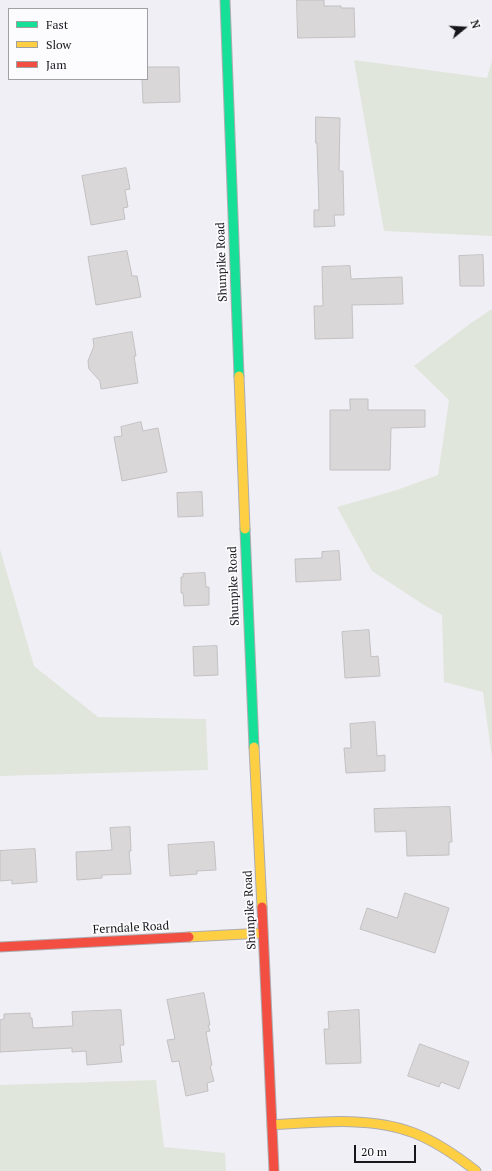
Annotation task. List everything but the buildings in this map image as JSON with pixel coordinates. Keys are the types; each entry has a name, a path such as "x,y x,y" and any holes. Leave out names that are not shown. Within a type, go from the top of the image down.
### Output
{"main road":[{"name":"Shunpike Road","path":"225,0 244,538 274,1171"},
{"name":"Ferndale Road","path":"0,947 263,933"},
{"path":"272,1125 338,1121 387,1125 414,1133 451,1152 476,1171"}],"shaded area":[{"path":"354,60 487,78 492,60 492,236 384,231"},
{"path":"492,309 492,758 483,692 444,682 442,615 372,571 337,507 397,490 438,475 449,400 414,366"},
{"path":"0,549 34,666 98,717 206,719 208,770 0,776"},
{"path":"156,1080 164,1147 225,1153 226,1171 0,1171 0,1085"}],"traffic: fast":[{"path":"225,0 239,376"},
{"path":"245,529 254,747"}],"traffic: slow":[{"path":"239,376 245,529"},
{"path":"254,747 262,907"},
{"path":"189,937 263,933"},
{"path":"272,1125 325,1122 362,1122 380,1124 414,1133 439,1145 476,1171"}],"traffic: jam":[{"path":"262,907 274,1171"},
{"path":"0,947 189,937"}]}
